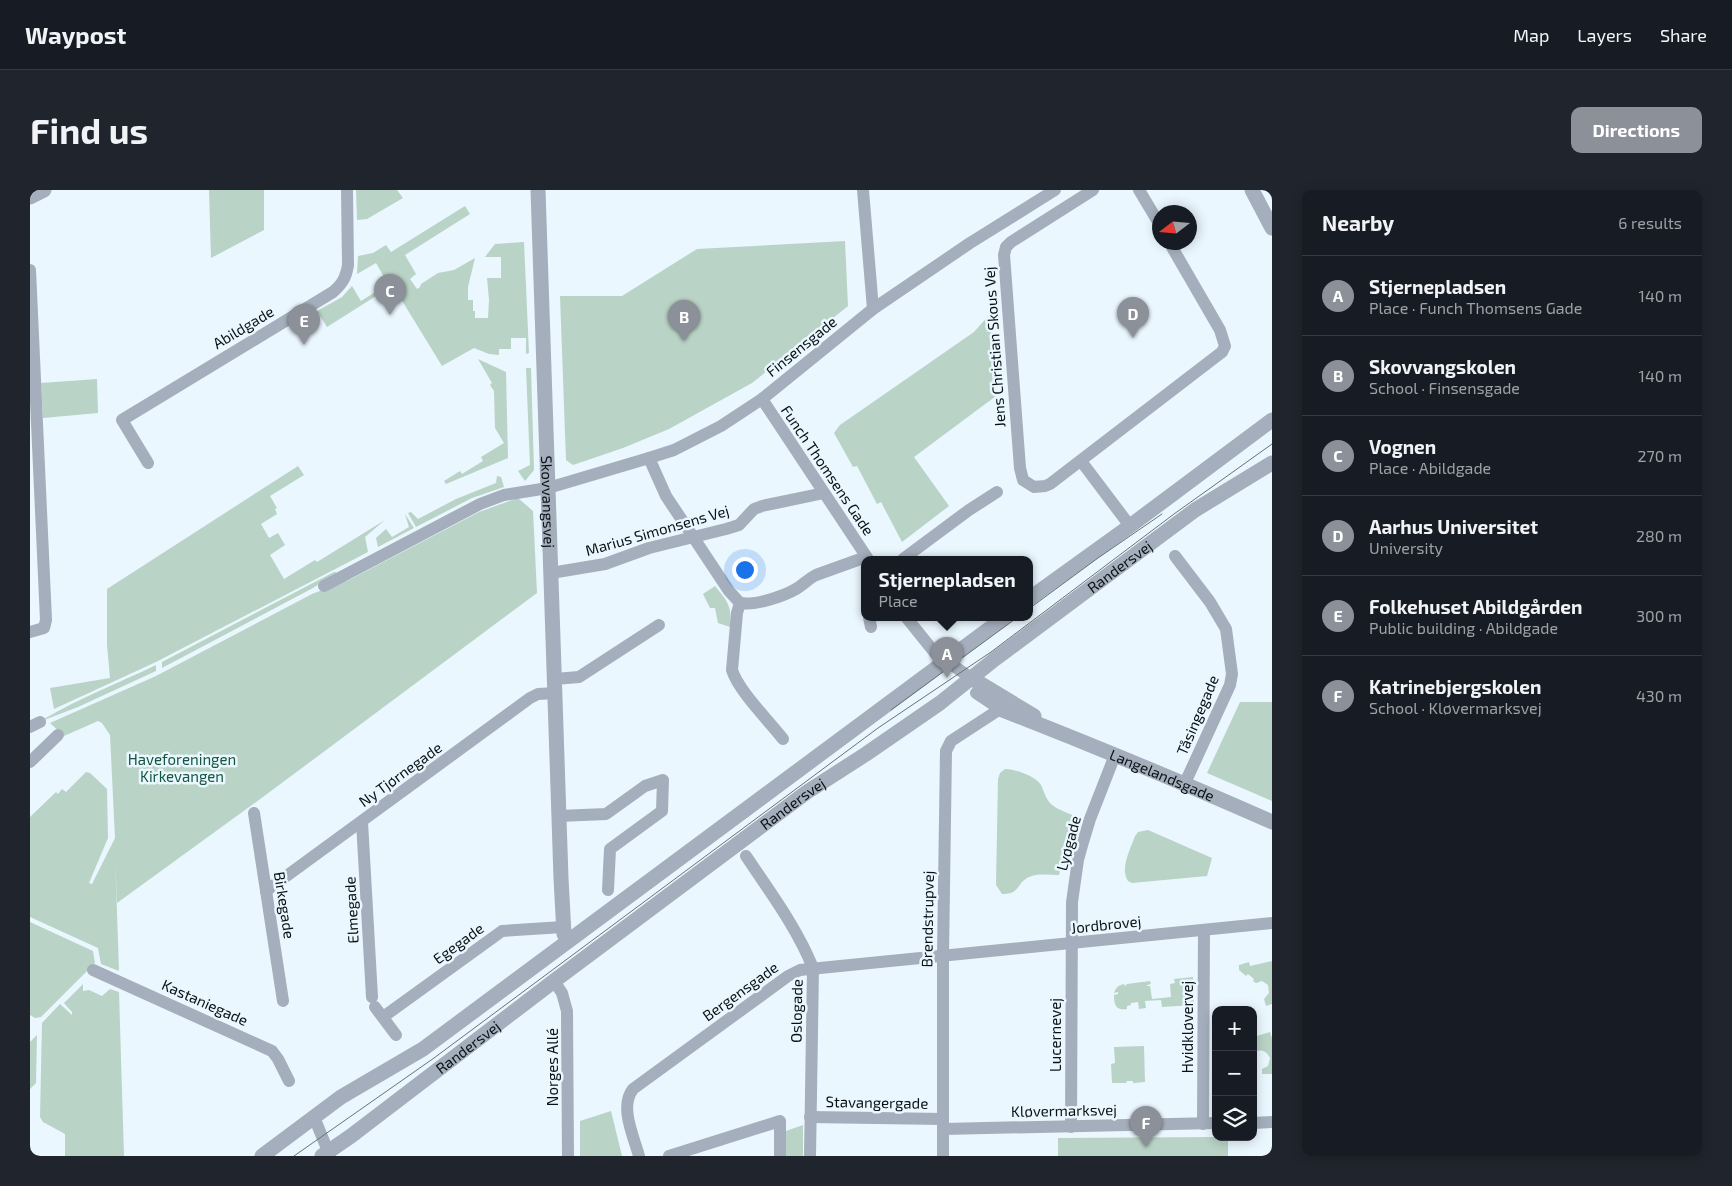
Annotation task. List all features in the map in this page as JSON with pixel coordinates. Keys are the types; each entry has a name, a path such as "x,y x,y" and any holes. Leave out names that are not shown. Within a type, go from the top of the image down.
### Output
{"street":[{"path":"30,197 44,190"},
{"name":"Abildgade","path":"148,463 122,420 341,286 346,277 348,266 347,190"},
{"name":"Skovvangsvej","path":"538,190 560,816 566,934"},
{"path":"863,190 873,310"},
{"name":"Finsensgade","path":"548,488 674,450 721,426 762,398 873,310 970,243 1055,190"},
{"name":"Jens Christian Skous Vej","path":"1093,190 1011,242 1006,247 1004,255 1021,474 1023,480 1034,487 1045,486 1081,461 1218,357 1222,352 1225,346 1220,330 1175,250"},
{"path":"1139,190 1152,212"},
{"path":"1252,190 1268,215 1272,228"},
{"path":"30,270 46,620 44,628 30,632"},
{"name":"Funch Thomsens Gade","path":"762,398 866,556"},
{"name":"Randersvej","path":"1033,596 1272,420"},
{"path":"649,458 666,496 729,591 740,603 751,604 787,593 798,588 816,575 861,560"},
{"path":"1081,461 1130,526"},
{"name":"Randersvej","path":"327,1154 807,792 940,703 1195,510 1272,464"},
{"path":"324,586 480,504 504,496 548,488"},
{"path":"907,556 996,492"},
{"name":"Marius Simonsens Vej","path":"551,573 605,564 649,548 739,525 754,509 824,493"},
{"name":"Tåsingegade","path":"1175,556 1210,602 1226,629 1232,674 1230,685 1185,783"},
{"path":"740,603 737,613 732,670 748,695 783,739"},
{"path":"909,621 926,643 945,661 971,678"},
{"name":"Randersvej","path":"262,1156 341,1097 423,1049 566,934 1000,621"},
{"name":"Ny Tjørnegade","path":"266,891 530,698 579,676 659,625"},
{"name":"Langelandsgade","path":"971,678 1053,729"},
{"name":"Langelandsgade","path":"976,693 1000,710 1053,729 1185,783 1272,822"},
{"name":"Brendstrupvej","path":"943,1156 946,751 948,745 955,738 1000,710"},
{"path":"30,762 58,735"},
{"name":"Lyøgade","path":"1072,944 1072,902 1078,860 1090,820 1115,755"},
{"path":"560,816 606,814 645,786 662,780 662,811 610,849 608,890"},
{"name":"Birkegade","path":"254,813 283,1002"},
{"name":"Elmegade","path":"362,822 373,1002 383,1018"},
{"name":"Oslogade","path":"746,856 807,952 813,968 810,1156"},
{"name":"Jordbrovej","path":"943,956 1272,923"},
{"name":"Hvidkløvervej","path":"1204,930 1209,1124"},
{"name":"Egegade","path":"383,1018 502,931 566,934"},
{"name":"Lucernevej","path":"1071,1126 1072,944"},
{"name":"Bergensgade","path":"640,1156 628,1112 627,1102 633,1089 788,976 800,970 813,968 943,956"},
{"name":"Kastaniegade","path":"93,970 272,1051 289,1081"},
{"name":"Norges Allé","path":"554,981 562,993 567,1011 564,1156"},
{"path":"383,1018 396,1035"},
{"path":"314,1117 327,1154"},
{"name":"Stavangergade","path":"810,1117 943,1124"},
{"path":"669,1156 780,1122 780,1156"},
{"path":"1257,1123 1272,1122"},
{"name":"Kløvermarksvej","path":"943,1124 1071,1126 1209,1124"}],"green space":[{"path":"209,190 264,190 264,230 211,258"},
{"path":"356,190 397,190 403,198 367,219 357,220"},
{"path":"465,206 470,214 405,255 416,274 410,279 417,289 421,284 438,273 454,270 475,258 468,287 468,300 473,300 475,318 488,318 487,278 501,278 501,257 485,257 495,244 524,242 529,353 526,354 526,338 511,338 511,349 499,349 499,355 489,354 474,348 442,366 401,299 403,297 395,284 327,327 317,311 342,297 352,286 361,301 388,284 376,263 357,274 358,256 373,253 386,245 391,252"},
{"path":"845,241 848,306 752,383 669,429 623,448 573,465 566,460 560,296 622,296 697,249"},
{"path":"990,314 996,396 914,457 949,506 902,542 881,502 877,504 857,466 853,467 834,433 840,425 974,332"},
{"path":"478,359 506,372 508,458 446,484 444,481 460,471 462,474 483,461 481,457 504,443 495,428 494,391 490,385 492,383"},
{"path":"526,368 531,368 534,470 525,481 518,471 530,465"},
{"path":"97,379 98,413 43,418 41,383"},
{"path":"298,466 304,475 270,496 277,508 275,509 277,514 261,524 269,538 278,533 285,545 270,555 284,579 315,560 317,562 385,520 365,537 368,552 156,662 54,709 50,688 110,678 107,645 107,589"},
{"path":"497,476 501,477 504,487 472,498 416,527 408,513 411,512 418,519 456,499 496,483"},
{"name":"Haveforeningen Kirkevangen","path":"518,498 533,511 537,593 117,903 115,854 119,971 101,964 98,948 30,917 30,817 56,792 58,794 62,789 66,792 86,772 90,773 107,789 108,838 89,883 92,884 115,838 110,735 102,723 98,721 64,736 50,723 156,676 312,594 349,580 479,512"},
{"path":"405,514 414,528 378,547 376,538 386,529 392,537 409,527"},
{"path":"337,572 313,588 162,668 162,662"},
{"path":"715,586 730,609 730,627 718,623 715,608 710,608 703,594"},
{"path":"156,665 156,671 78,707 44,720 71,704"},
{"path":"1240,702 1272,702 1272,801 1207,773"},
{"path":"1005,769 1014,770 1035,779 1041,785 1052,805 1074,816 1059,875 1029,877 1012,892 1002,894 996,885 998,779 1000,773"},
{"path":"1148,830 1212,858 1207,876 1132,883 1128,881 1125,865 1128,853 1138,832"},
{"path":"30,922 93,951 95,963 41,1017 35,1018 30,1015"},
{"path":"1272,961 1272,1004 1266,1006 1264,999 1269,993 1268,985 1262,981 1256,983 1253,981 1254,979 1248,974 1246,976 1239,970 1239,965 1249,962 1250,966"},
{"path":"1193,977 1194,1005 1162,1007 1161,1000 1145,1001 1146,1008 1139,1009 1138,1002 1131,1003 1131,1005 1127,1006 1127,1009 1120,1009 1114,1002 1114,995 1118,994 1118,992 1114,993 1117,988 1124,984 1125,986 1127,984 1150,981 1151,984 1147,986 1150,986 1152,999 1171,997 1170,984 1175,983 1174,979"},
{"path":"83,984 83,991 89,990 102,996 110,989 119,992 124,1156 65,1156 65,1134 43,1122 40,1117 42,1023 60,1004 72,1015 72,1012 64,1003"},
{"path":"1270,1032 1272,1038 1272,1074 1262,1074 1262,1069 1268,1066 1270,1058 1262,1051 1257,1052 1257,1036"},
{"path":"37,1035 36,1083 30,1089 30,1042"},
{"path":"1144,1046 1145,1082 1133,1083 1133,1081 1127,1081 1126,1083 1112,1083 1111,1064 1115,1063 1114,1047"},
{"path":"611,1111 622,1156 580,1156 580,1121"},
{"path":"803,1125 803,1156 786,1156 786,1131"},
{"path":"1212,1137 1212,1141 1228,1141 1228,1156 1058,1156 1058,1138"}],"tram line":[{"path":"1033,620 1174,514 1272,444"},
{"path":"1033,606 1162,514"},
{"path":"891,710 1013,621"},
{"path":"294,1156 434,1058 878,728 991,652 1032,621"}],"place":[{"name":"Vognen","path":"390,315"},
{"name":"Aarhus Universitet","path":"1133,338"},
{"name":"Skovvangskolen","path":"684,341"},
{"name":"Folkehuset Abildgården","path":"304,345"},
{"name":"Stjernepladsen","path":"947,678"},
{"name":"Katrinebjergskolen","path":"1146,1147"}]}
